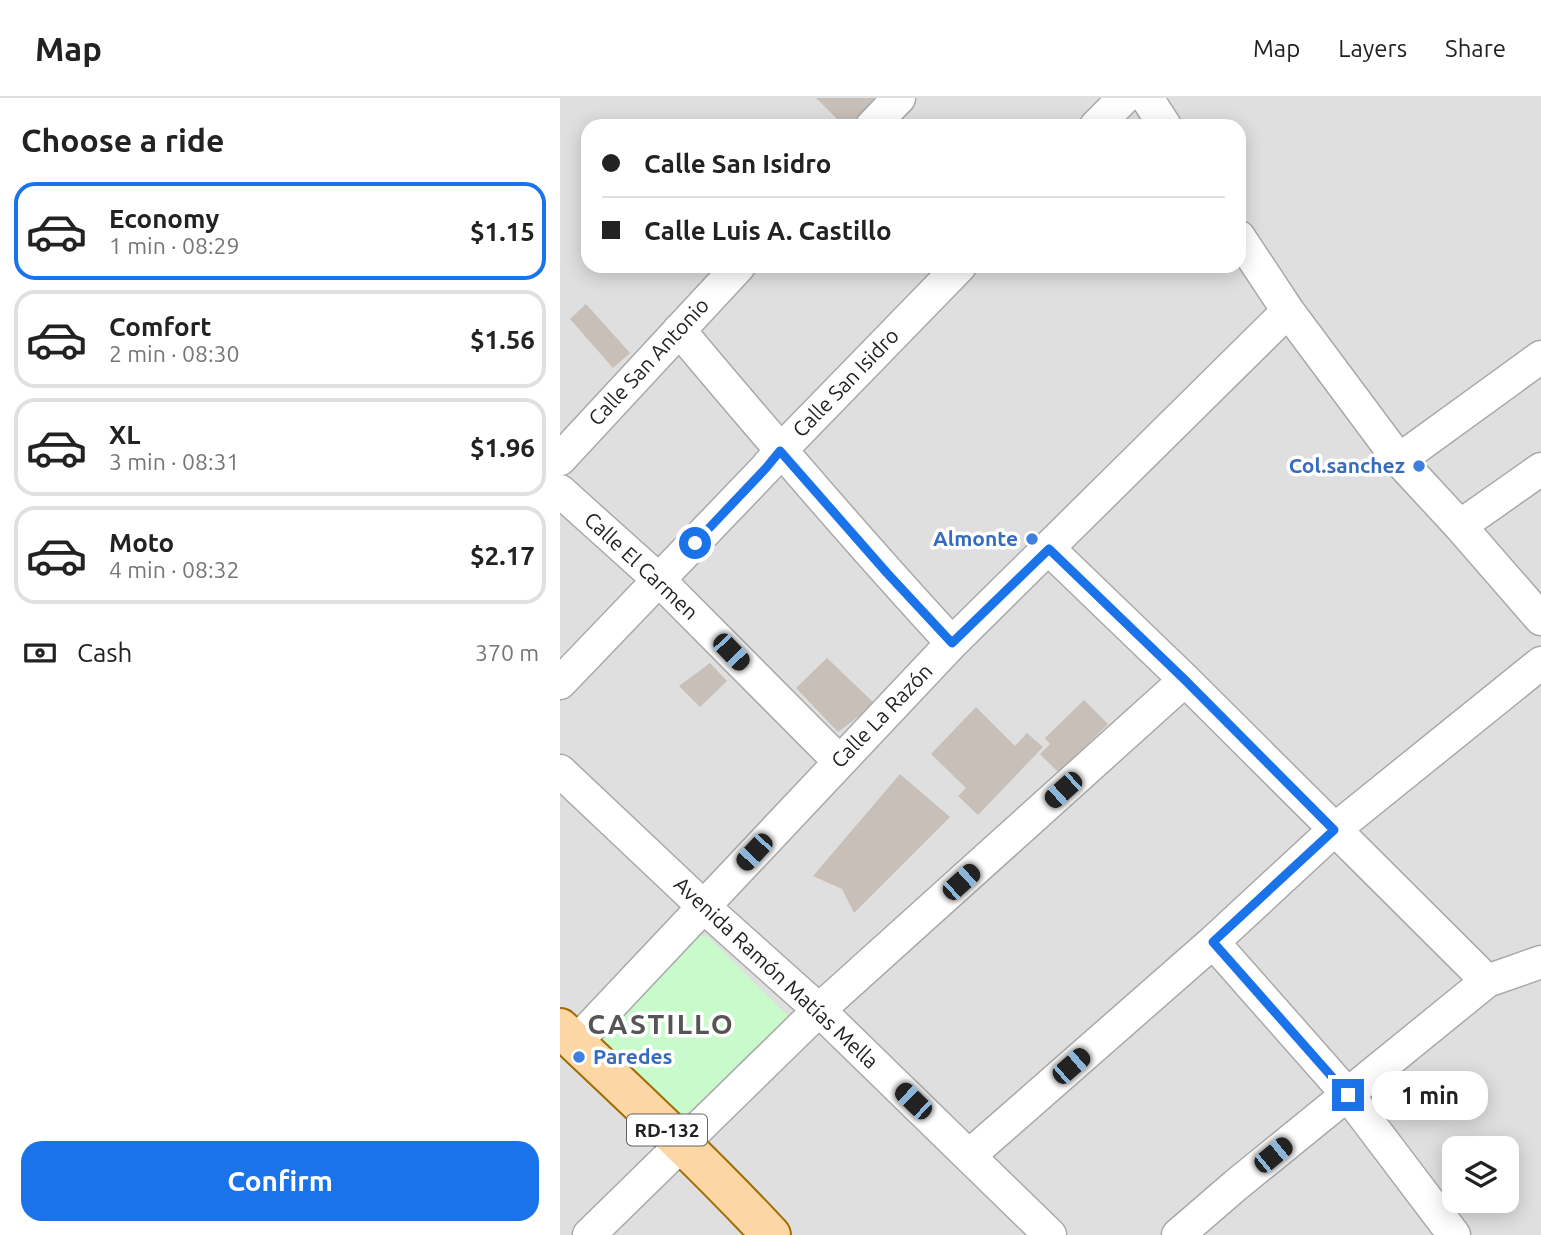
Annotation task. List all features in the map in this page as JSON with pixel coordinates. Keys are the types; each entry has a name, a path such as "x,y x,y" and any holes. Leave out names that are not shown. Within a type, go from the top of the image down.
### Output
{"main road":[{"name":"RD-132","path":"568,1035 771,1235"}],"street":[{"path":"879,119 899,98"},
{"path":"1103,119 1124,98"},
{"path":"1147,98 1160,119"},
{"path":"1246,248 1288,311 1399,460 1541,619"},
{"name":"Calle San Antonio","path":"560,458 732,273"},
{"name":"Calle San Isidro","path":"560,682 953,273"},
{"name":"Calle La Razón","path":"568,1035 704,906 952,643 1288,311"},
{"path":"679,330 780,451 952,643"},
{"path":"1399,460 1541,357"},
{"path":"1460,526 1541,469"},
{"name":"Calle El Carmen","path":"560,491 659,580 839,761"},
{"path":"1049,549 1185,680 1487,981"},
{"path":"970,1155 1213,942 1334,830 1541,663"},
{"path":"590,1235 819,1010 1185,680"},
{"name":"Avenida Ramón Matías Mella","path":"560,771 819,1010 1050,1235"},
{"path":"1213,942 1348,1095 1454,1235"},
{"path":"1178,1235 1487,981 1541,961"}],"shaded area":[{"path":"560,98 1541,98 1541,1235 560,1235"}],"green space":[{"path":"707,936 795,1023 697,1139 601,1048 599,1034 692,937"}],"building":[{"path":"816,98 880,98 860,119 837,119"},
{"path":"586,304 630,353 613,368 570,319"},
{"path":"827,658 875,704 838,732 796,688"},
{"path":"710,663 727,681 700,707 679,686"},
{"path":"1084,700 1108,724 1059,773 1040,754 1050,744 1045,738"},
{"path":"976,707 1015,746 1027,733 1043,747 978,815 958,796 966,788 931,754"},
{"path":"900,774 950,817 854,913 842,889 813,876"}],"place":[{"name":"Col.sanchez","path":"1419,466"},
{"name":"Almonte","path":"1032,539"},
{"name":"Paredes","path":"579,1057"}],"district":[{"name":"CASTILLO","path":"661,1024"}],"route":[{"path":"695,543 780,451 952,643 1049,549 1185,680 1334,830 1213,942 1348,1095"}]}
